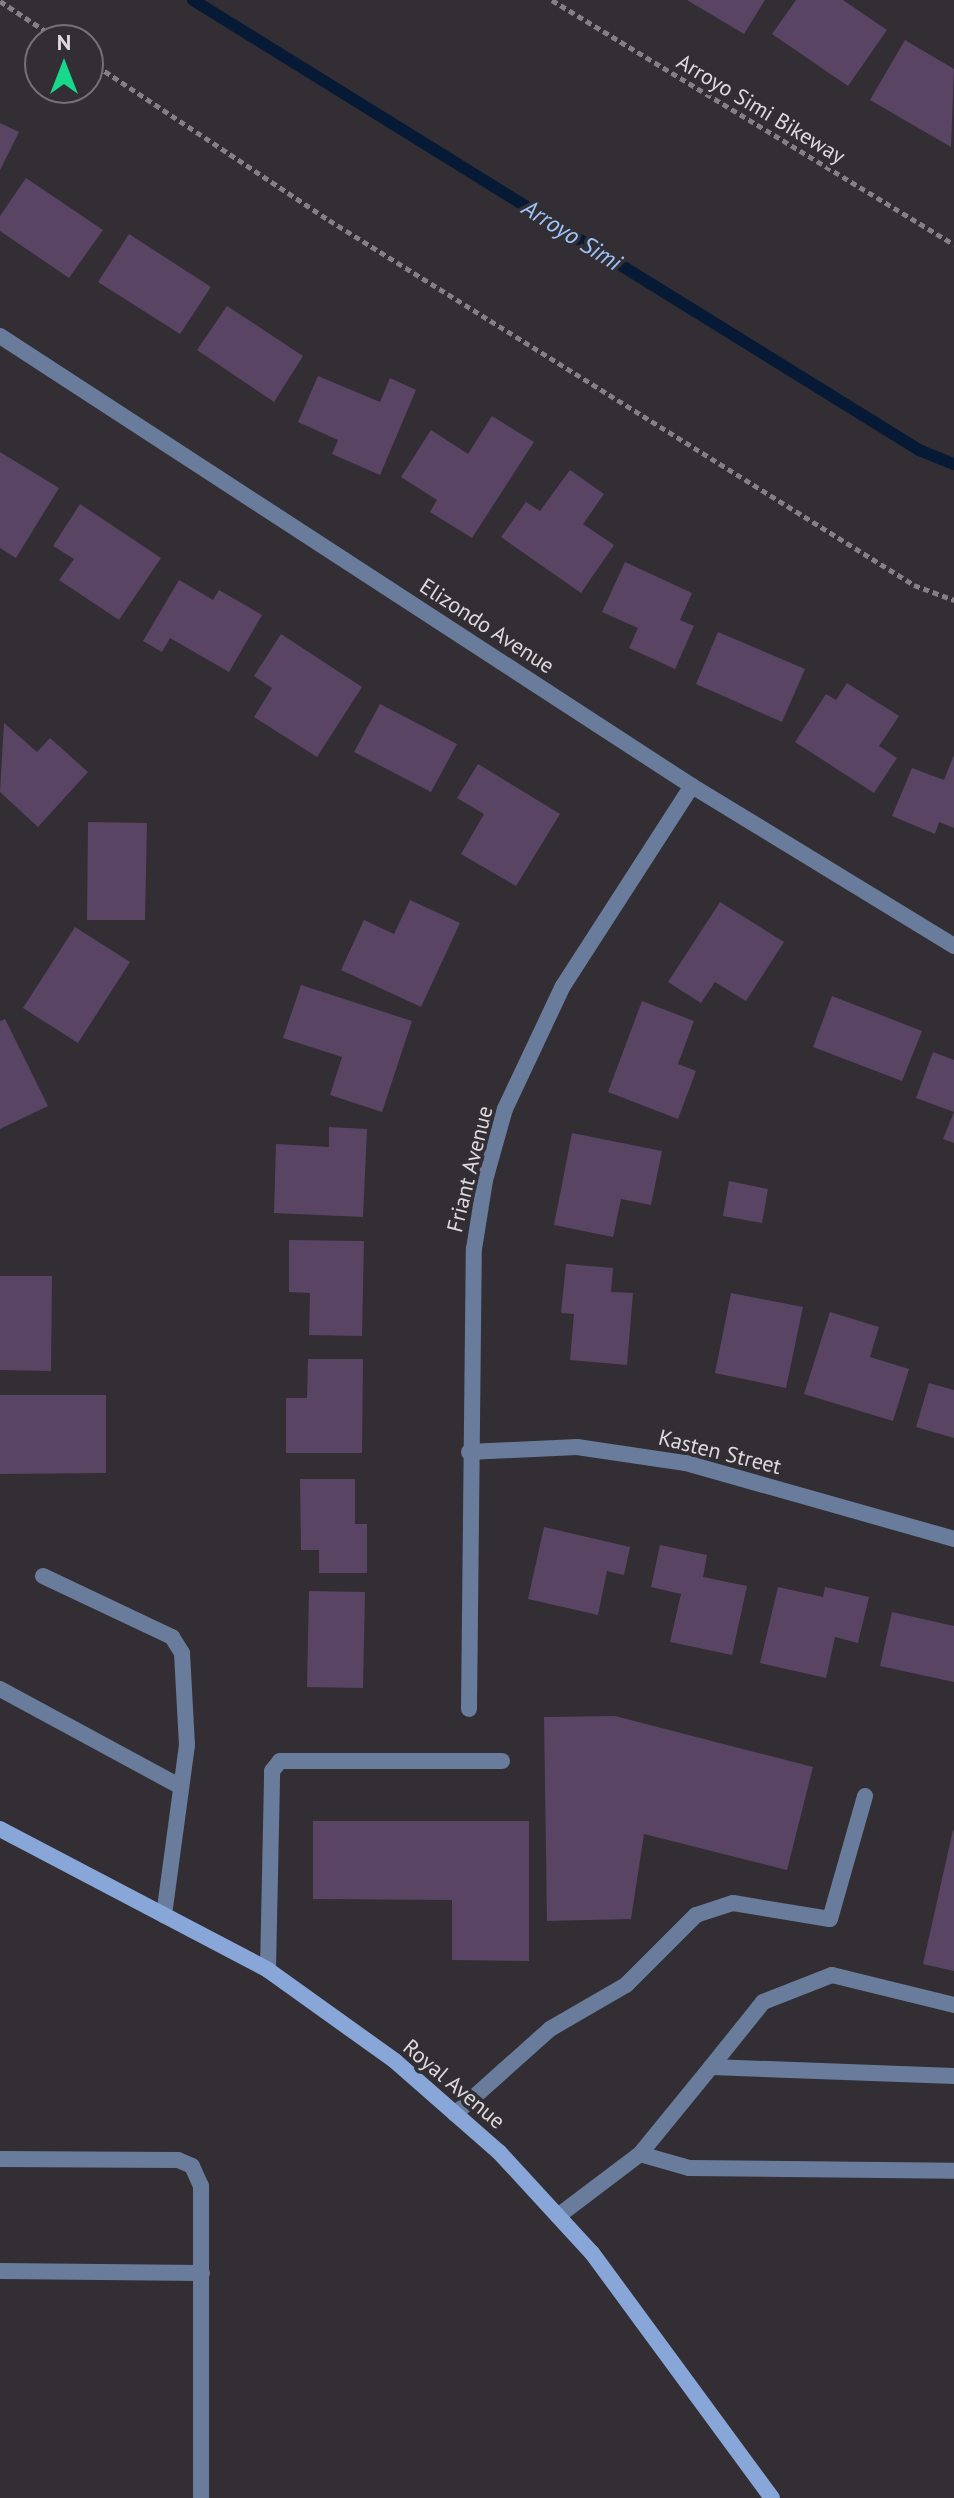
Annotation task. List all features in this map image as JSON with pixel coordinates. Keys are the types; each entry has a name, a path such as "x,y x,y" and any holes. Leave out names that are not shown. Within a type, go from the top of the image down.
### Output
{"main road":[{"name":"Royal Avenue","path":"0,1829 268,1970 395,2061 499,2152 592,2253 772,2498"}],"street":[{"name":"Elizondo Avenue","path":"0,336 692,786 954,946"},
{"name":"Friant Avenue","path":"469,1709 469,1452 474,1249 505,1109 563,986 692,786"},
{"name":"Kasten Street","path":"469,1452 577,1447 686,1463 954,1539"},
{"path":"43,1576 172,1637 182,1653 187,1745 164,1915"},
{"path":"0,1689 181,1787"},
{"path":"268,1970 272,1771 280,1761 502,1761"},
{"path":"455,2114 550,2029 626,1985 696,1915 733,1903 830,1919 865,1796"},
{"path":"558,2216 640,2154 763,2002 832,1975 954,2005"},
{"path":"711,2067 954,2076"},
{"path":"640,2154 689,2168 954,2171"},
{"path":"0,2159 178,2160 192,2166 201,2186 201,2498"},
{"path":"0,2271 202,2273"}],"path":[{"name":"Arroyo Simi Bikeway","path":"552,0 954,244"},
{"path":"0,1 35,24"},
{"path":"104,71 329,220 914,585 954,600"}],"building":[{"path":"687,0 765,0 744,34"},
{"path":"796,0 843,0 887,30 848,86 772,34"},
{"path":"905,40 954,69 951,147 870,100"},
{"path":"0,123 19,132 0,170"},
{"path":"26,178 103,230 69,278 0,231 0,216"},
{"path":"129,234 211,287 180,334 98,282"},
{"path":"227,306 303,356 274,402 197,350"},
{"path":"318,376 380,402 390,378 416,390 380,475 332,454 338,440 298,422"},
{"path":"492,416 534,442 472,538 430,512 437,500 401,477 431,430 468,454"},
{"path":"0,452 59,488 16,558 0,548"},
{"path":"570,470 604,494 583,524 614,545 581,593 501,537 526,502 540,511"},
{"path":"80,504 161,558 119,620 59,580 74,559 53,546"},
{"path":"625,562 692,593 680,620 694,626 675,669 629,648 638,628 602,612"},
{"path":"179,580 213,600 219,590 262,615 229,672 170,638 162,652 143,641"},
{"path":"718,632 805,669 782,722 696,684"},
{"path":"281,634 362,687 317,757 254,717 272,688 254,676"},
{"path":"847,683 899,716 879,746 897,758 874,793 795,742 826,694 836,700"},
{"path":"380,704 457,744 431,792 354,752"},
{"path":"4,723 37,752 50,738 88,772 38,827 0,792"},
{"path":"954,755 954,828 939,822 935,834 892,816 912,768 944,780"},
{"path":"478,764 560,814 516,886 461,854 484,814 457,798"},
{"path":"88,822 147,823 145,920 87,920"},
{"path":"410,900 460,923 421,1007 341,970 364,920 394,934"},
{"path":"720,902 784,942 746,1001 715,982 701,1003 668,982"},
{"path":"75,927 130,962 78,1043 23,1008"},
{"path":"301,985 412,1021 382,1112 330,1095 342,1057 283,1038"},
{"path":"832,996 922,1031 902,1081 813,1047"},
{"path":"642,1001 694,1021 678,1064 696,1071 678,1119 608,1092"},
{"path":"5,1019 48,1106 0,1129 0,1021"},
{"path":"933,1052 954,1060 954,1112 916,1098"},
{"path":"954,1112 954,1143 943,1139"},
{"path":"329,1127 367,1129 363,1217 274,1213 276,1144 329,1147"},
{"path":"572,1133 662,1151 651,1205 621,1199 613,1237 554,1225"},
{"path":"729,1181 768,1189 762,1223 723,1216"},
{"path":"289,1240 364,1241 362,1336 309,1335 310,1293 289,1292"},
{"path":"566,1264 613,1268 611,1292 633,1293 627,1365 570,1360 574,1314 561,1313"},
{"path":"0,1276 52,1276 51,1371 0,1370"},
{"path":"731,1293 803,1307 786,1388 715,1373"},
{"path":"830,1312 879,1327 870,1357 909,1369 893,1421 804,1394"},
{"path":"308,1359 363,1359 362,1453 286,1453 286,1398 307,1398"},
{"path":"929,1383 954,1390 954,1438 916,1427"},
{"path":"0,1395 106,1395 106,1473 0,1474"},
{"path":"300,1479 355,1479 355,1524 367,1524 367,1573 319,1573 319,1550 301,1550"},
{"path":"544,1527 630,1547 624,1575 607,1571 598,1615 528,1599"},
{"path":"660,1545 707,1555 703,1577 747,1586 732,1655 670,1642 681,1594 651,1587"},
{"path":"778,1587 823,1597 825,1587 869,1597 858,1643 835,1637 826,1678 760,1663"},
{"path":"309,1591 365,1592 363,1688 307,1687"},
{"path":"892,1612 954,1626 954,1682 880,1666"},
{"path":"615,1716 813,1767 787,1870 644,1834 631,1919 547,1921 544,1717"},
{"path":"313,1821 529,1821 529,1961 452,1960 452,1900 313,1899"},
{"path":"954,1831 954,1971 923,1964"}],"waterway":[{"name":"Arroyo Simi","path":"193,0 919,450 954,464"}]}
